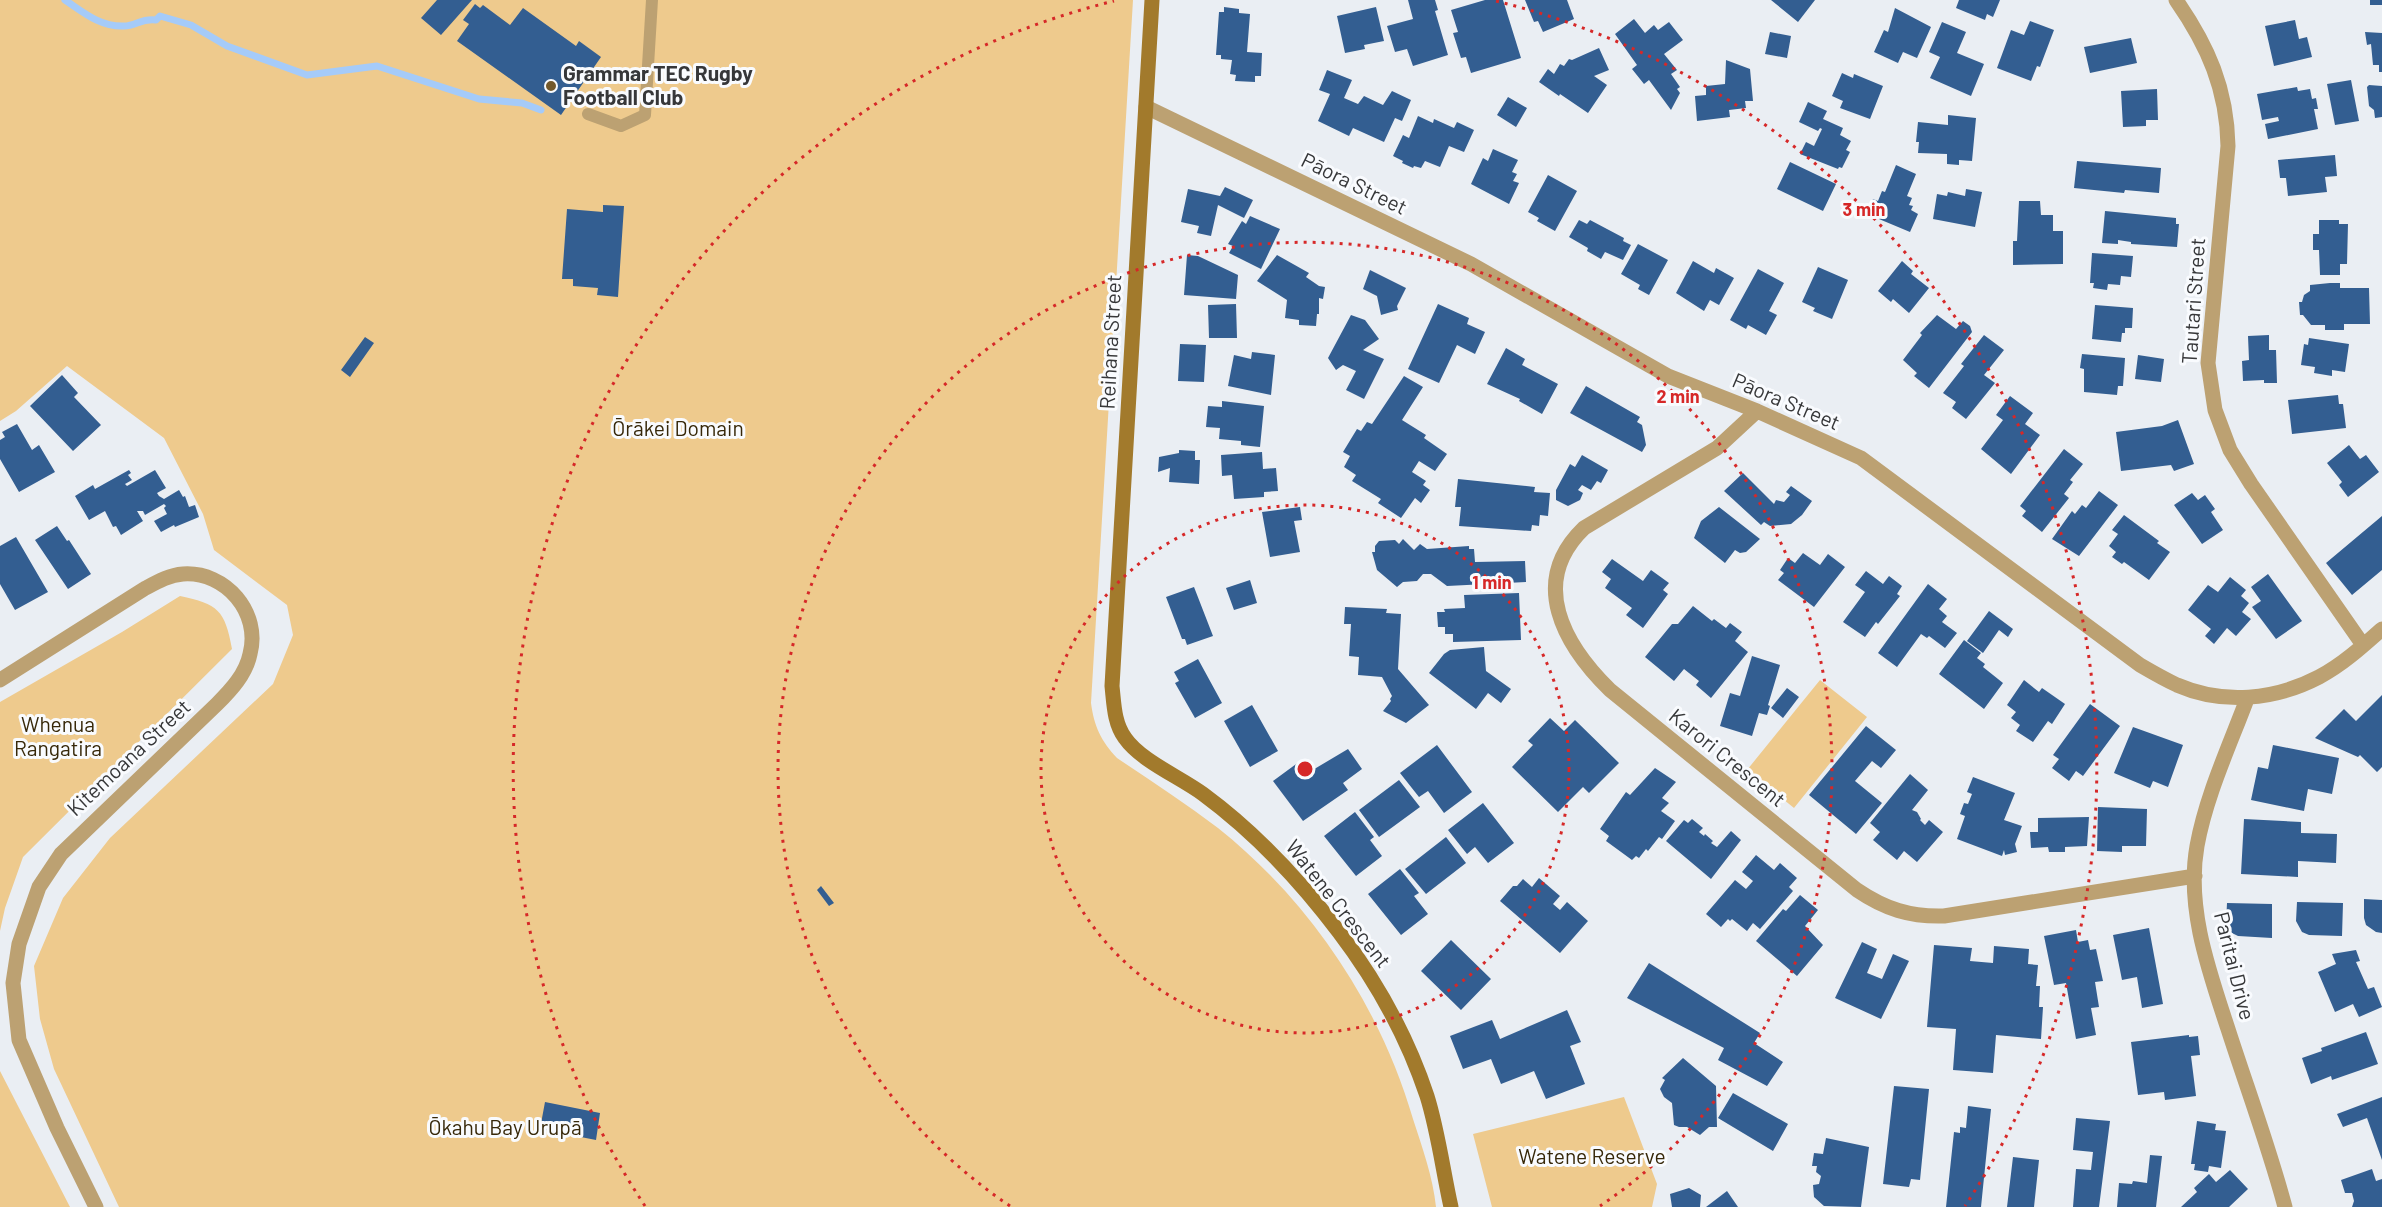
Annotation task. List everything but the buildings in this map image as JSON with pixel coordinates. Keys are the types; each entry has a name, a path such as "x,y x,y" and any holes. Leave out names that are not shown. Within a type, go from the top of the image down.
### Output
{"street":[{"name":"Reihana Street","path":"1112,686 1152,0"},
{"name":"Tautari Street","path":"2176,0 2208,54 2224,99 2228,121 2228,146 2208,363 2215,410 2230,450 2251,484 2363,645"},
{"name":"Pāora Street","path":"1146,106 1471,264 1668,376 1757,411 1861,458 2140,665 2178,686 2217,696 2247,699 2287,690 2320,677 2382,629"},
{"name":"Karori Crescent","path":"1757,411 1717,448 1584,528 1562,554 1555,585 1560,620 1579,656 1592,673 1857,890 1892,910 1927,916 1944,916 2195,876"},
{"name":"Kitemoana Street","path":"0,680 144,589 169,577 193,574 220,583 236,596 250,622 251,654 238,680 217,704 61,854 39,887 19,945 13,983 19,1040 57,1128 96,1207"},
{"name":"Watene Crescent","path":"1112,686 1118,725 1126,739 1250,830 1290,870 1340,933 1375,983 1401,1030 1427,1097 1451,1207"},
{"name":"Paritai Drive","path":"2247,699 2204,814 2197,848 2195,876 2198,924 2206,960 2285,1207"}],"lane":[{"path":"588,114 621,126 645,115 652,0"}],"green space":[{"name":"Ōrākei Domain","path":"0,0 1133,0 1091,703 1094,719 1099,733 1117,758 1206,819 1252,857 1312,923 1338,959 1382,1036 1399,1077 1427,1162 1436,1207 119,1207 54,1069 40,1019 34,966 63,898 110,838 273,684 293,635 287,605 214,550 203,514 164,438 67,366 16,411 0,421"},
{"name":"Whenua Rangatira","path":"180,596 203,602 218,611 226,625 232,649 23,857 5,908 0,931 0,702"},
{"path":"1820,680 1867,717 1794,808 1747,770"},
{"path":"0,1071 70,1207 0,1207"},
{"name":"Watene Reserve","path":"1624,1097 1657,1184 1652,1207 1492,1207 1473,1134"}],"waterway":[{"path":"65,0 92,18 115,26 128,26 146,20 156,20 160,16 191,25 227,46 307,75 377,66 479,99 522,103 541,110"}],"place":[{"name":"Grammar TEC Rugby Football Club","path":"551,86"}],"park label":[{"name":"Ōkahu Bay Urupā","path":"505,1128"}]}
